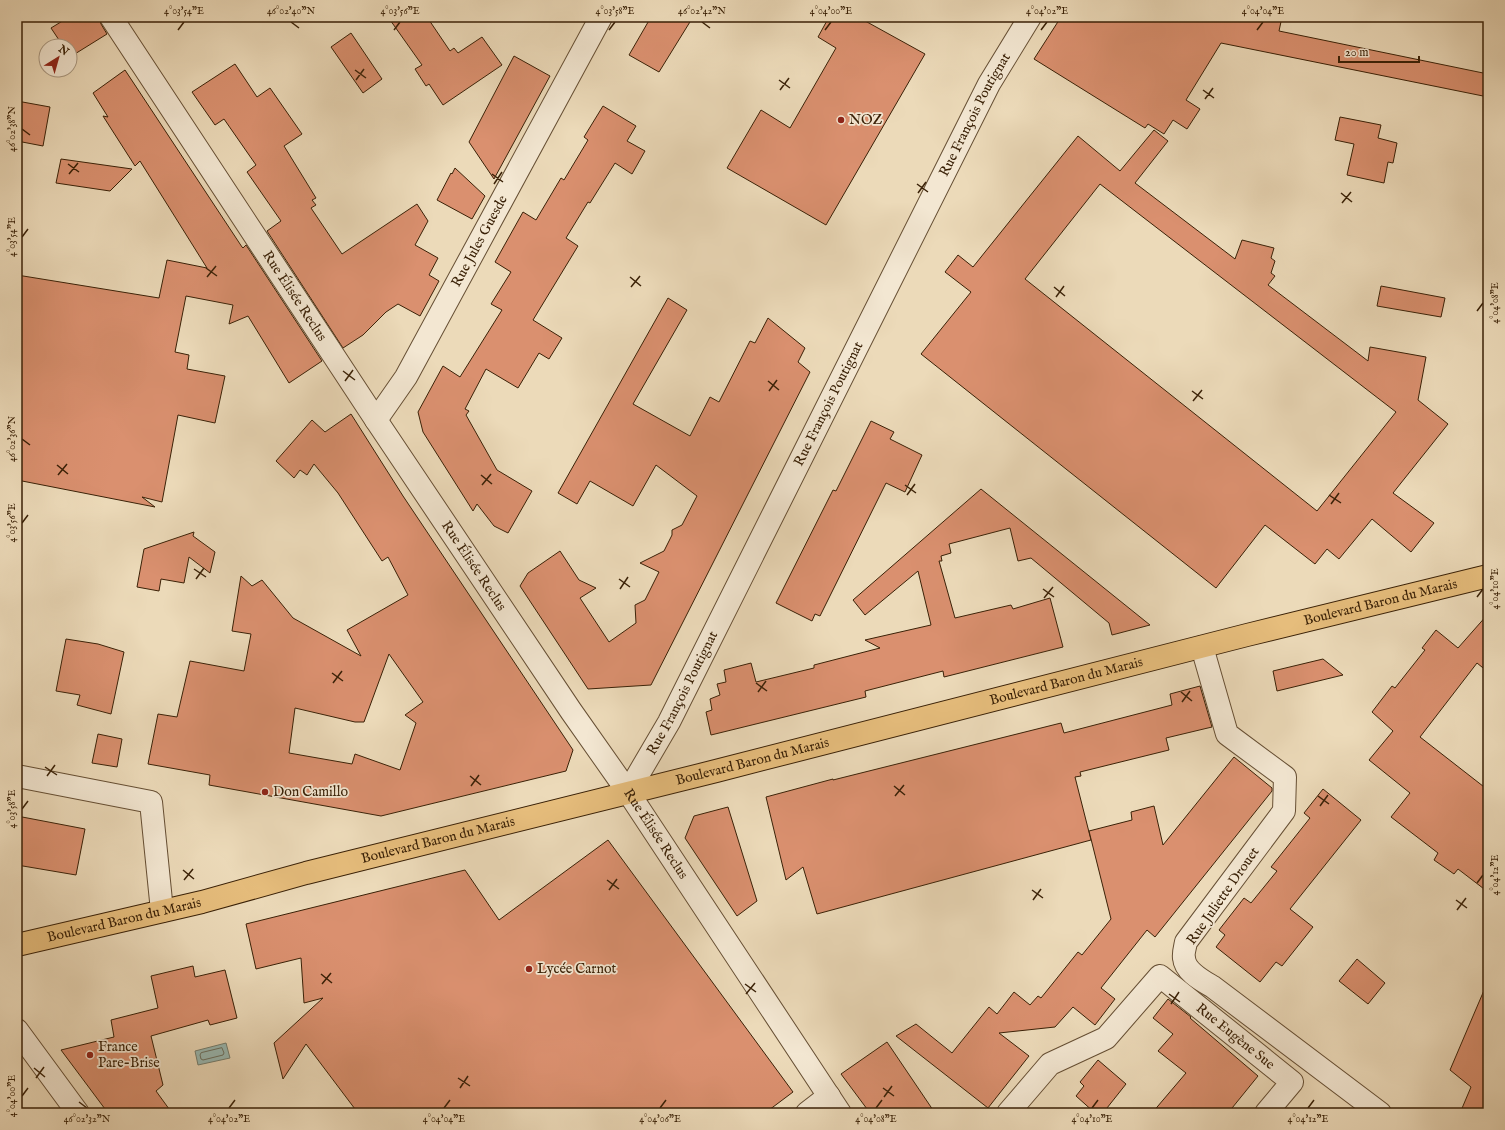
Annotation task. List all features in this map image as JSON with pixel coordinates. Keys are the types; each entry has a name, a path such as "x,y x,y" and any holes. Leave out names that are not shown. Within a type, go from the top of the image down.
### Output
{"main road":[{"name":"Boulevard Baron du Marais","path":"17,945 202,902 306,873 570,808 628,792 1488,576"}],"street":[{"name":"Rue Élisée Reclus","path":"111,17 376,420 571,711 628,792 834,1105"},
{"name":"Rue Jules Guesde","path":"376,420 406,377 601,17"},
{"name":"Rue François Poutignat","path":"628,792 669,722 989,84 1030,17"},
{"name":"Rue Juliette Drouet","path":"1202,647 1227,734 1285,777 1284,811 1186,942 1184,959 1191,972 1197,978 1213,987 1380,1113"},
{"path":"17,776 151,802 162,911"},
{"name":"Rue Eugène Sue","path":"1008,1113 1050,1064 1106,1038 1160,976 1292,1082 1266,1113"},
{"path":"17,1030 78,1113"},
{"path":"807,1113 834,1105"}],"path":[{"path":"17,901 18,907"}],"water":[{"path":"226,1043 230,1058 198,1065 195,1051"}],"building":[{"path":"69,17 99,17 107,34 78,52 78,38 58,38 51,28"},
{"path":"388,17 427,17 450,51 454,48 458,53 482,37 502,65 443,105 429,84 426,86 415,69 422,65"},
{"path":"651,17 693,17 659,72 629,55"},
{"name":"NOZ","path":"829,17 858,17 925,54 826,225 727,168 761,110 790,128 836,48 818,37"},
{"path":"1061,17 1282,17 1279,31 1488,74 1488,97 1221,43 1186,100 1200,109 1187,129 1173,120 1164,134 1148,124 1145,128 1034,59"},
{"path":"351,33 382,79 363,93 331,47"},
{"path":"514,56 550,76 494,179 469,142"},
{"path":"235,64 257,97 270,88 302,134 284,146 316,198 312,200 316,205 311,208 342,254 417,204 428,221 415,245 438,258 429,275 439,281 420,316 398,304 386,312 363,335 343,348 267,231 281,221 247,172 256,165 224,119 215,125 192,92"},
{"path":"125,70 242,247 243,248 246,245 322,361 289,383 248,316 229,324 233,305 186,296 175,352 189,355 187,369 225,376 215,423 178,415 162,502 142,497 155,507 17,480 17,275 159,298 167,260 207,268 140,161 135,166 103,116 108,117 93,93"},
{"path":"17,101 50,107 43,146 17,141"},
{"path":"603,106 636,126 627,141 645,151 632,174 615,163 590,203 588,202 566,238 578,246 533,320 562,338 549,359 539,353 518,388 486,369 465,409 469,411 466,415 497,470 532,491 508,533 494,526 477,504 473,511 423,432 418,412 443,366 460,377 502,310 491,304 511,272 495,262 523,212 536,220 561,178 564,180 588,140 584,137"},
{"path":"1340,117 1381,125 1378,138 1397,143 1393,163 1388,162 1384,183 1347,175 1354,144 1335,140"},
{"path":"1154,130 1168,141 1135,183 1235,259 1242,240 1274,248 1271,258 1275,261 1271,273 1275,276 1268,285 1368,361 1370,347 1426,357 1418,400 1448,424 1393,493 1434,523 1411,552 1372,519 1339,559 1327,549 1315,564 1265,525 1216,588 921,354 971,292 945,272 958,255 973,267 1078,136 1120,171","holes":["1100,184 1396,412 1317,511 1025,279"]},
{"path":"61,159 132,169 110,191 56,183"},
{"path":"455,168 485,196 472,219 437,200"},
{"path":"1381,286 1445,298 1441,317 1377,306"},
{"path":"668,298 687,310 633,404 690,436 710,397 719,402 750,341 755,343 768,318 805,348 798,362 810,372 651,685 588,689 520,586 528,573 560,551 579,580 596,588 580,598 609,642 636,623 635,605 645,600 659,572 640,563 664,551 672,535 672,530 682,525 697,496 656,465 633,506 590,481 577,504 558,493"},
{"path":"351,414 403,496 573,750 566,771 381,816 209,785 210,775 148,764 158,714 177,717 190,661 244,671 251,634 232,631 241,576 252,586 262,580 293,618 361,656 347,630 408,595 388,557 382,561 338,493 314,464 307,475 300,470 294,478 276,461 312,420 325,432","holes":["389,654 423,702 405,715 416,723 400,770 355,754 352,764 289,753 295,708 355,722 364,722"]},
{"path":"871,421 894,432 890,439 922,455 905,492 886,483 820,616 815,614 812,621 776,603 833,490 836,491"},
{"path":"981,489 1150,625 1112,635 1109,623 1031,558 1018,561 1010,528 949,544 951,553 941,556 942,561 939,561 955,618 1011,605 1013,609 1050,598 1063,647 944,677 943,671 865,691 866,697 711,735 706,712 712,710 710,699 720,695 717,684 726,682 724,670 751,663 756,682 814,668 814,665 880,648 865,640 931,625 918,571 865,615 853,600"},
{"path":"194,532 193,536 215,552 210,573 189,557 184,583 161,579 159,591 137,587 144,549"},
{"path":"1488,614 1488,672 1477,663 1420,737 1488,790 1488,892 1458,869 1454,874 1434,860 1438,853 1391,817 1410,793 1369,760 1393,731 1372,712 1392,686 1395,688 1425,650 1422,648 1436,630 1458,648"},
{"path":"66,639 98,644 124,652 111,714 77,705 80,695 56,691"},
{"path":"1323,659 1343,675 1277,691 1273,671"},
{"path":"1200,686 1212,727 1166,738 1169,750 1080,772 1081,776 1075,777 1091,840 817,914 803,867 786,880 766,797 1061,723 1064,733 1172,705 1170,694"},
{"path":"98,734 122,739 117,767 92,763"},
{"path":"1234,757 1272,788 1272,791 1155,937 1147,930 1101,988 1115,999 1095,1025 1073,1007 1055,1027 999,1033 1029,1056 988,1108 896,1036 916,1024 952,1053 989,1007 997,1014 1014,992 1030,1005 1038,996 1041,998 1078,952 1082,955 1111,919 1089,831 1132,820 1131,812 1154,806 1163,845"},
{"path":"1323,789 1361,820 1290,909 1313,927 1282,966 1276,962 1260,982 1216,947 1225,935 1219,930 1244,898 1251,903 1277,871 1271,867 1310,818 1304,813"},
{"path":"728,807 757,901 737,916 685,838 694,816"},
{"path":"17,816 85,829 76,875 17,865"},
{"name":"Lycée Carnot","path":"608,840 793,1092 765,1113 358,1113 306,1044 283,1079 274,1043 323,998 304,1003 301,958 256,969 246,924 465,870 499,920"},
{"path":"1357,959 1385,983 1368,1004 1339,981"},
{"path":"193,966 195,977 225,970 237,1018 210,1025 208,1020 151,1036 163,1085 156,1091 172,1113 108,1113 61,1050 114,1037 111,1020 158,1008 151,976"},
{"path":"1488,981 1488,1113 1460,1113 1471,1087 1450,1070"},
{"path":"1168,999 1191,1017 1190,1018 1258,1076 1228,1113 1152,1113 1186,1073 1158,1051 1173,1034 1153,1018"},
{"path":"887,1042 935,1113 870,1113 841,1074"},
{"path":"1098,1060 1126,1084 1103,1113 1095,1113 1076,1096 1084,1086 1080,1082"}],"place":[{"name":"NOZ","path":"841,120"},
{"name":"Don Camillo","path":"265,792"},
{"name":"Lycée Carnot","path":"529,969"},
{"name":"France Pare-Brise","path":"90,1055"}]}
